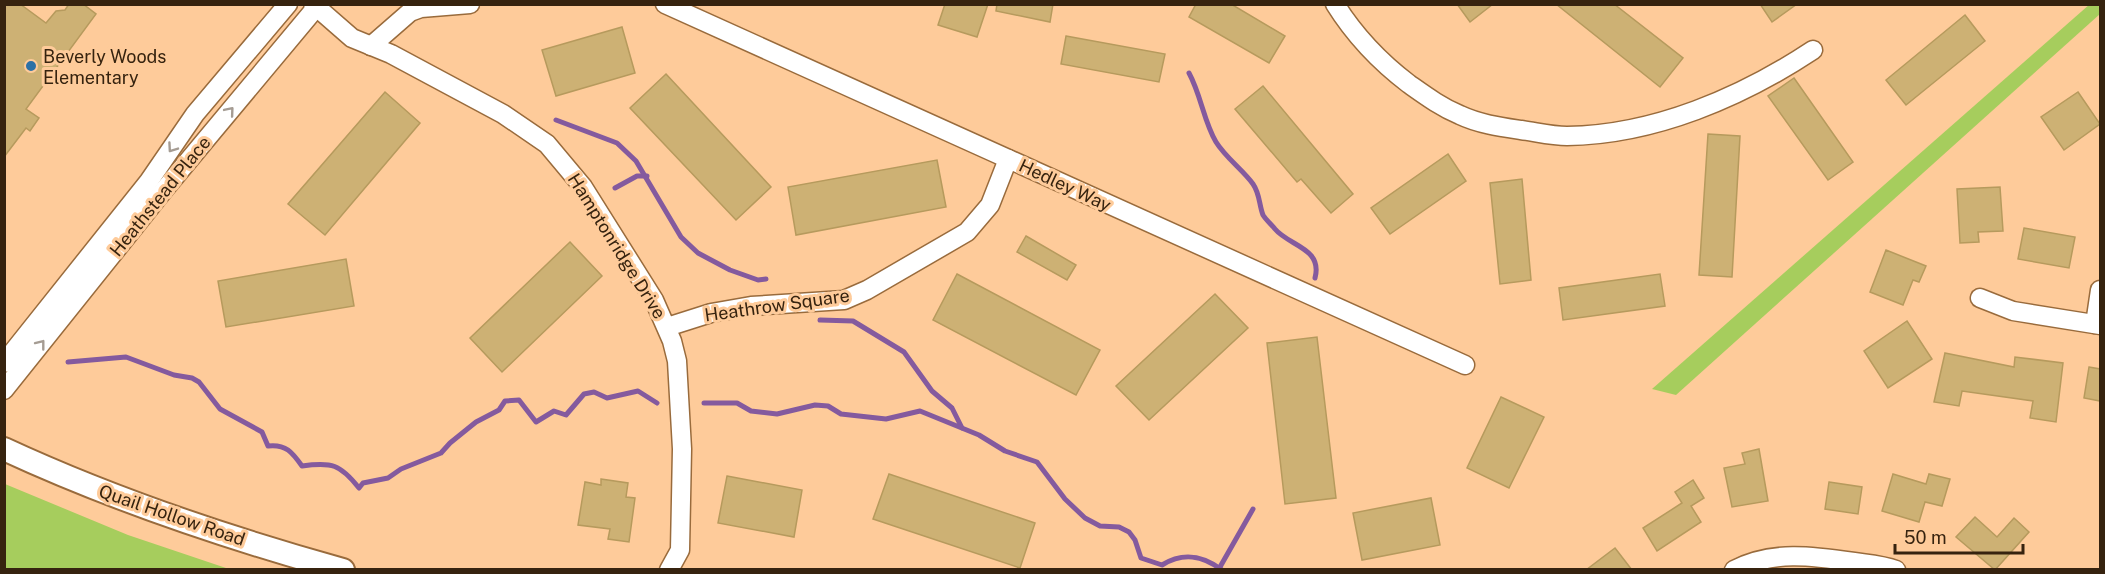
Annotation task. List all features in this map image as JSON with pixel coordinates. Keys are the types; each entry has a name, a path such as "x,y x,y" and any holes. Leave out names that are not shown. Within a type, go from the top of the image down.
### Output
{"main road":[{"name":"Quail Hollow Road","path":"4,450 138,506 278,552 344,570"}],"street":[{"name":"Heathstead Place","path":"4,363 149,181 195,114 288,4"},
{"path":"371,46 410,12 421,8 470,4"},
{"name":"Hedley Way","path":"665,4 1465,364"},
{"path":"1335,4 1363,43 1400,76 1435,102 1481,122 1564,136 1606,133 1654,123 1700,108 1744,90 1813,50"},
{"name":"Heathstead Place","path":"4,390 163,191 316,6"},
{"name":"Hamptonridge Drive","path":"316,6 352,38 392,54 503,114 547,144 583,187 654,300 667,327 677,361 682,450 680,550 686,570"},
{"name":"Heathrow Square","path":"667,327 711,313 751,306 844,300 867,291 967,232 990,205 1008,159"},
{"path":"1980,298 2013,311 2098,325 2100,290"},
{"name":"Hamptonridge Drive","path":"669,570 680,550"},
{"path":"1734,570 1767,558 1794,555 1822,557 1896,570"}],"green space":[{"path":"2090,4 2100,5 2100,14 1676,395 1652,389"},
{"path":"5,484 128,535 226,568 5,569"}],"building":[{"name":"Beverly Woods Elementary","path":"4,4 20,4 46,23 56,11 65,10 69,4 83,4 96,14 26,109 39,118 30,131 26,128 4,157"},
{"path":"945,4 988,4 977,37 938,25"},
{"path":"997,4 1053,4 1050,22 996,11"},
{"path":"1196,4 1231,4 1285,36 1269,63 1189,17"},
{"path":"1457,4 1493,4 1470,22"},
{"path":"1556,4 1614,4 1683,58 1660,87"},
{"path":"1760,4 1797,4 1772,22"},
{"path":"1965,15 1985,41 1906,105 1886,80"},
{"path":"622,27 635,73 556,96 542,50"},
{"path":"1066,36 1165,54 1159,82 1061,64"},
{"path":"666,74 771,187 736,220 630,108"},
{"path":"1794,78 1853,162 1828,180 1768,96"},
{"path":"1263,86 1353,194 1331,213 1301,179 1297,182 1235,109"},
{"path":"385,92 420,123 325,235 288,204"},
{"path":"2078,92 2100,124 2064,150 2041,117"},
{"path":"1708,134 1740,136 1732,277 1699,275"},
{"path":"1448,154 1466,181 1390,234 1371,208"},
{"path":"937,160 946,207 796,235 788,187"},
{"path":"1522,179 1531,280 1500,284 1490,183"},
{"path":"2000,187 2003,231 1978,232 1979,242 1960,243 1957,189"},
{"path":"2024,228 2075,237 2069,268 2018,259"},
{"path":"1026,236 1076,265 1067,280 1017,252"},
{"path":"570,242 602,276 502,372 470,338"},
{"path":"1886,250 1926,266 1919,282 1913,280 1903,305 1870,292"},
{"path":"346,259 354,306 226,327 218,281"},
{"path":"957,274 1100,350 1076,395 933,320"},
{"path":"1660,274 1665,306 1563,320 1559,288"},
{"path":"1215,294 1248,328 1149,420 1116,386"},
{"path":"1907,321 1932,359 1888,388 1864,351"},
{"path":"1317,337 1336,498 1285,504 1267,343"},
{"path":"1945,353 2014,367 2015,357 2063,363 2056,422 2030,418 2033,401 1962,391 1959,406 1934,402"},
{"path":"2089,367 2100,369 2100,401 2084,398"},
{"path":"1501,397 1544,417 1509,488 1467,468"},
{"path":"1759,449 1768,501 1732,507 1724,468 1745,464 1742,453"},
{"path":"889,474 1035,523 1020,568 873,519"},
{"path":"1893,474 1926,484 1929,474 1950,479 1942,506 1925,502 1919,522 1882,511"},
{"path":"727,476 802,490 794,537 718,523"},
{"path":"601,479 628,483 626,497 635,498 629,542 608,539 610,529 578,525 585,482 601,485"},
{"path":"1693,480 1704,498 1691,506 1701,522 1657,551 1643,528 1682,503 1675,492"},
{"path":"1829,482 1862,487 1858,514 1825,509"},
{"path":"1431,498 1440,545 1362,560 1353,513"},
{"path":"1975,517 1997,537 2014,518 2029,532 1995,570 1956,537"},
{"path":"1615,548 1632,570 1586,570"}],"waterway":[{"path":"1189,73 1216,142 1253,184 1266,219 1281,235 1310,254 1316,268 1315,278"},
{"path":"556,120 617,143 636,161 681,237 698,253 730,270 758,280 766,279"},
{"path":"615,188 637,176 647,176"},
{"path":"820,320 853,321 904,352 932,391 952,408 962,428"},
{"path":"68,362 126,357 174,375 192,378 199,382 220,409 262,432 268,446 280,446 288,450 302,466 321,464 341,469 359,488 363,483 388,478 401,469 441,453 476,422 499,410 505,401 519,400 536,422 554,411 566,415 584,394 594,392 607,398 638,391 657,403"},
{"path":"704,403 737,403 751,411 777,414 815,405 828,406 841,414 886,419 920,411 979,435 1005,451 1037,462 1065,499 1085,518 1100,526 1119,527 1129,532 1135,540 1141,558 1162,565 1177,558 1200,558 1222,570"},
{"path":"1220,567 1253,509"}],"place":[{"name":"Beverly Woods Elementary","path":"31,66"}]}
